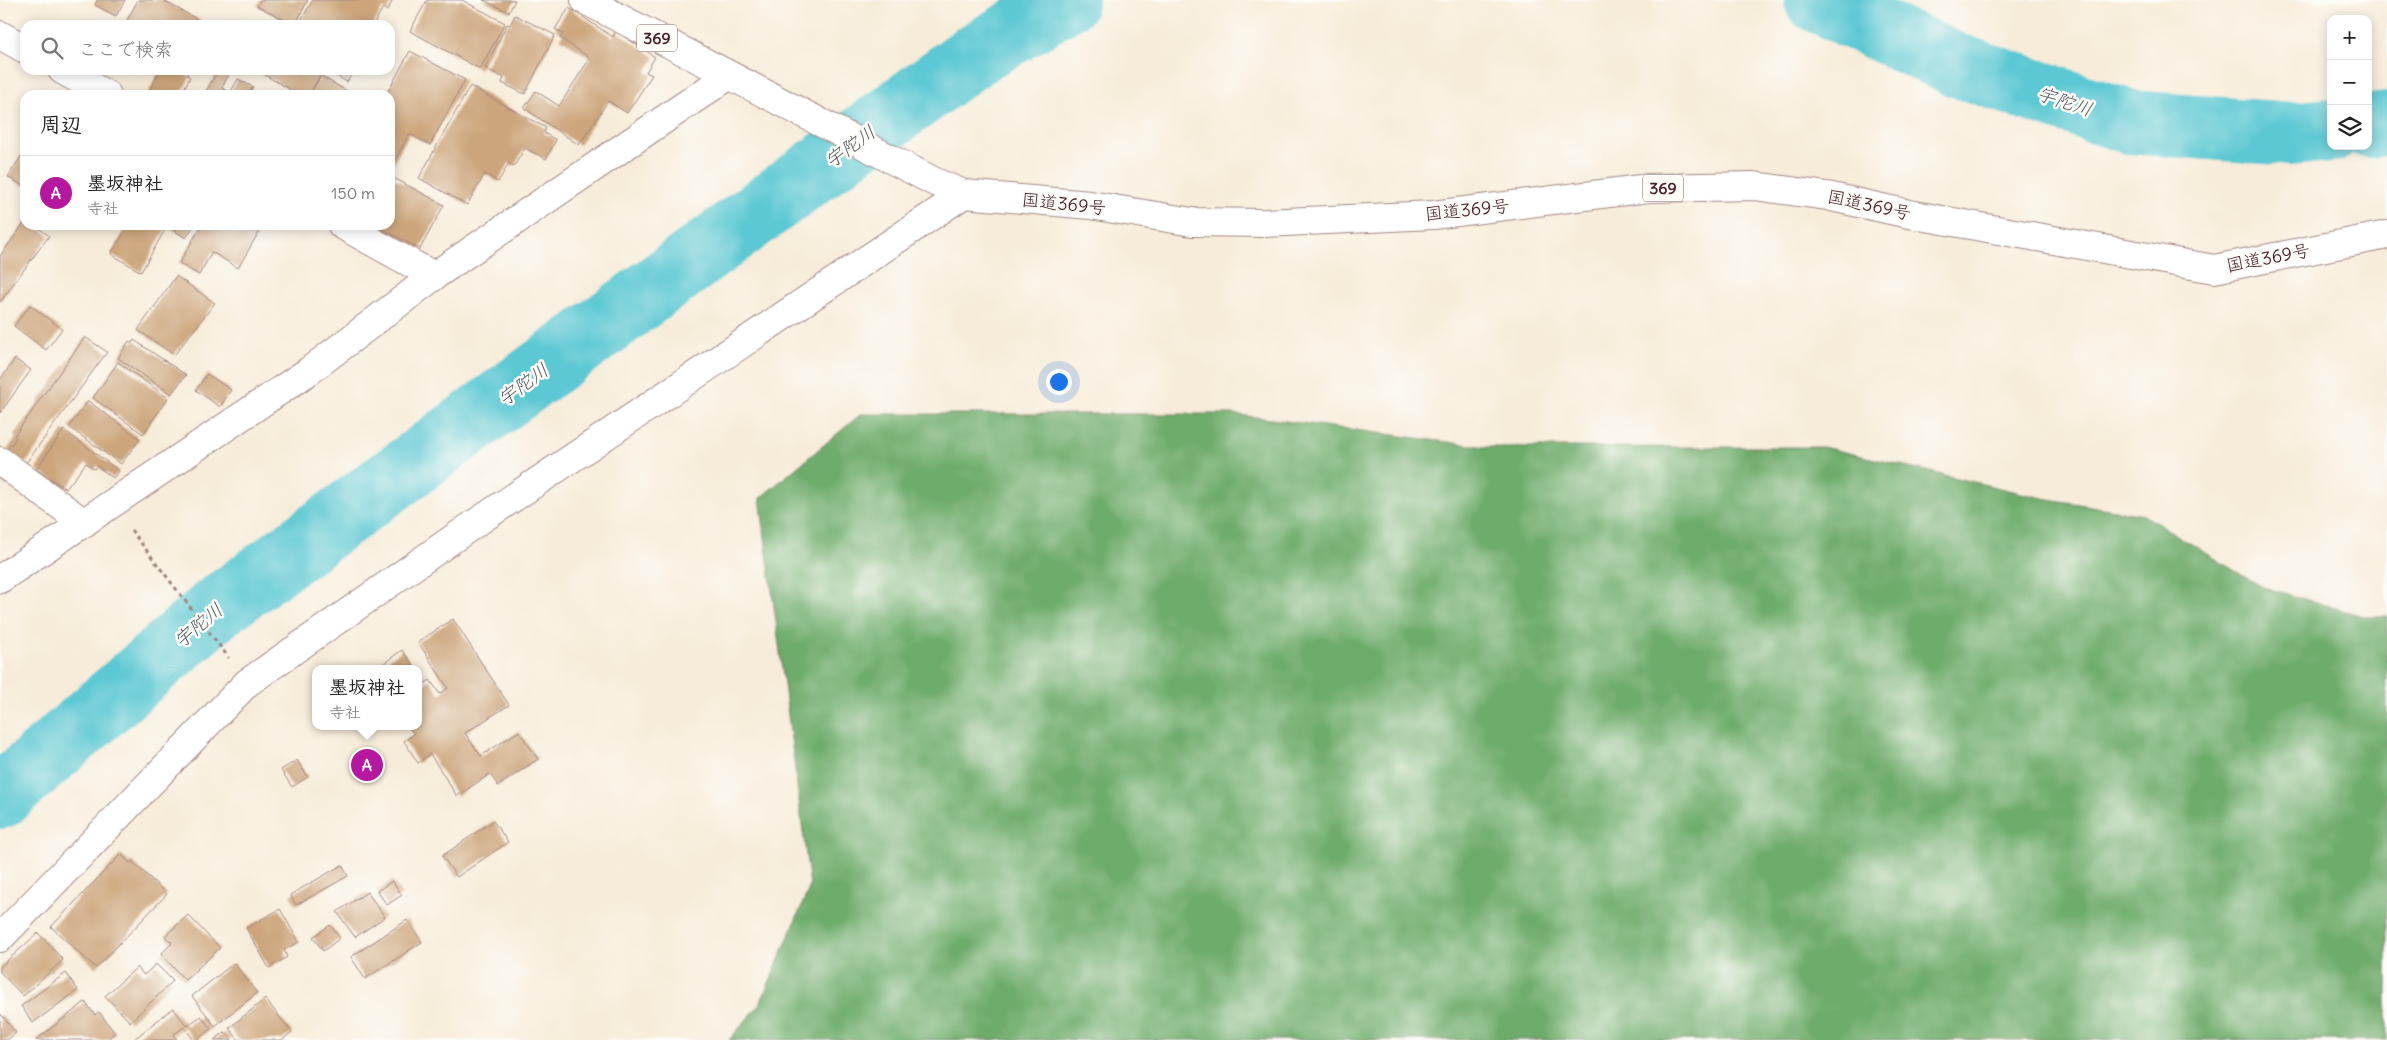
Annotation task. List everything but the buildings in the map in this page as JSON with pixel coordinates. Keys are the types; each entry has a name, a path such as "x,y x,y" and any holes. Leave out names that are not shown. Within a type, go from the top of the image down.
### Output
{"main road":[{"name":"国道369号","path":"585,0 935,182 964,194 1090,205 1192,222 1264,223 1433,214 1648,188 1754,186 1827,196 1908,214 2214,269 2387,235"},
{"path":"0,35 20,46"},
{"path":"71,75 99,90"},
{"path":"0,579 309,371 434,276 728,76"},
{"path":"0,938 247,683 468,529 964,194"},
{"path":"351,230 434,276"},
{"path":"0,461 84,523"}],"path":[{"path":"112,504 247,683"}],"green space":[{"path":"861,414 1232,414 1486,447 1823,447 2043,498 2144,515 2260,586 2363,616 2387,616 2387,1040 729,1040 760,1004 810,886 760,498"}],"waterway":[{"name":"宇陀川","path":"0,797 218,607 973,56 1067,0"},
{"name":"宇陀川","path":"1816,0 1956,65 2129,122 2291,134 2327,130"},
{"name":"宇陀川","path":"2372,126 2387,124"}],"place":[{"name":"墨坂神社","path":"367,765"}]}
